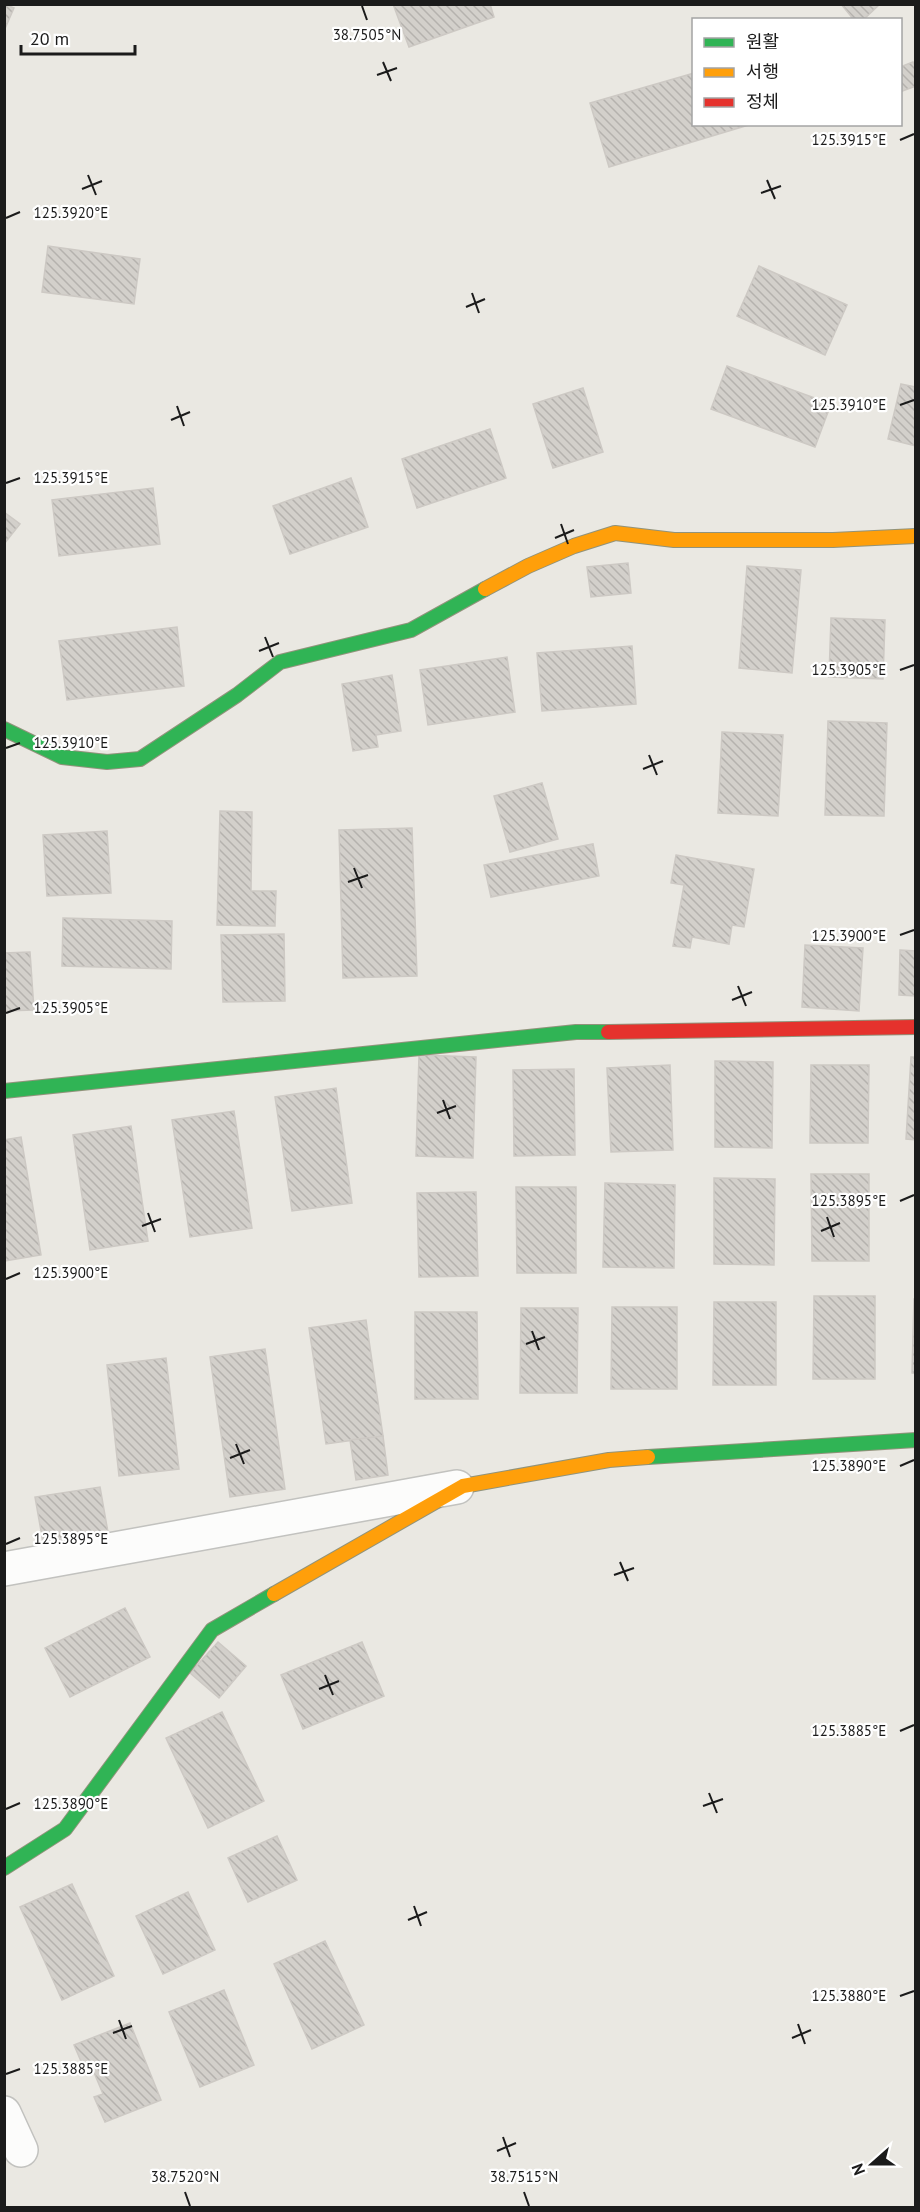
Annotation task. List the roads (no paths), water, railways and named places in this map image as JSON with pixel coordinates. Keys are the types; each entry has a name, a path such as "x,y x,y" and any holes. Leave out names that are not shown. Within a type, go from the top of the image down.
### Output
{"street":[{"path":"4,729 62,757 107,762 140,759 237,695 280,662 411,630 528,566 574,546 615,533 674,540 833,540 915,536"},
{"path":"4,1091 576,1032 915,1027"},
{"path":"4,1569 609,1460 915,1440"},
{"path":"4,1868 65,1829 212,1630 463,1486"},
{"path":"4,2113 21,2150"}]}
